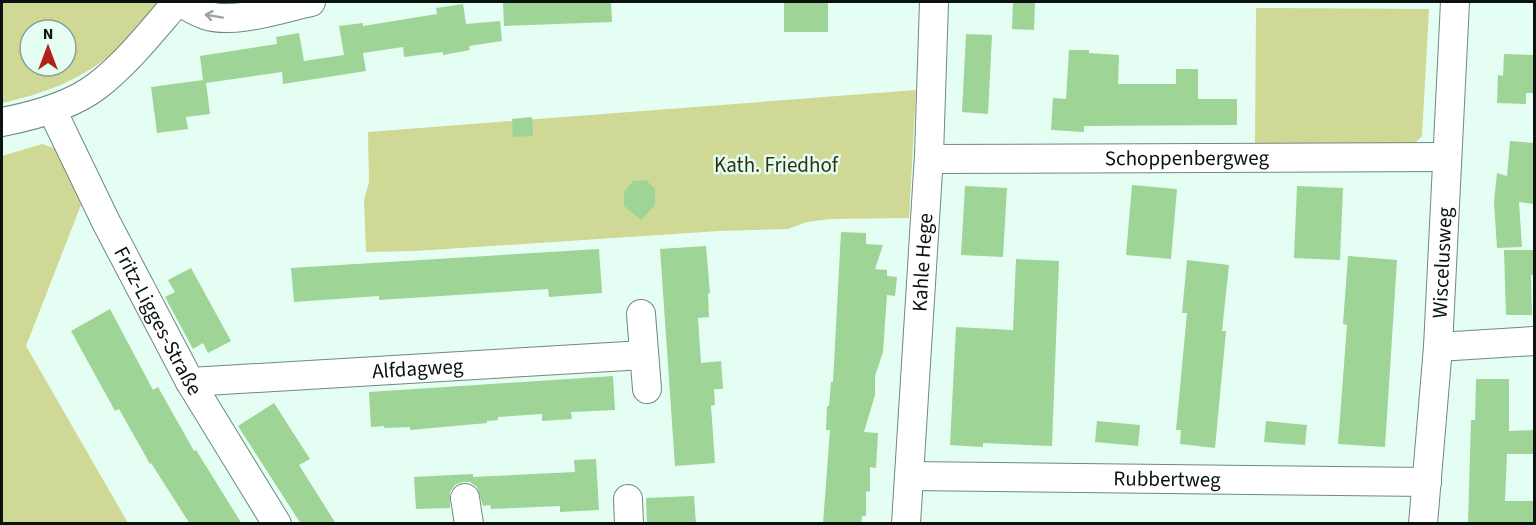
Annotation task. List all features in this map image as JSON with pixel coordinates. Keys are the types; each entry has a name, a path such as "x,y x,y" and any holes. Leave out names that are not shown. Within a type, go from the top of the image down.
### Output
{"street":[{"path":"2,122 52,110 96,87 135,51 179,2 206,15 221,18 250,15 311,2"},
{"name":"Kahle Hege","path":"906,524 929,159 934,2"},
{"name":"Wiscelusweg","path":"1423,524 1438,347 1455,2"},
{"name":"Fritz-Ligges-Straße","path":"52,110 106,222 190,382 278,524"},
{"name":"Schoppenbergweg","path":"929,159 1446,157"},
{"path":"641,314 647,389"},
{"path":"1438,347 1534,341"},
{"name":"Alfdagweg","path":"190,382 644,355"},
{"name":"Rubbertweg","path":"909,476 1426,482"}],"green space":[{"path":"2,2 161,2 114,52 78,76 78,18 18,18 18,78 75,78 32,95 2,103"},
{"path":"1256,8 1429,9 1422,136 1413,145 1255,144"},
{"name":"Kath. Friedhof","path":"916,90 909,218 830,219 807,222 788,229 366,252 364,200 369,182 368,132"},
{"path":"42,144 57,149 81,205 26,346 128,523 2,524 2,156"}],"building":[{"path":"503,2 611,2 612,22 504,26"},
{"path":"784,2 828,2 828,32 784,32"},
{"path":"1013,2 1035,2 1034,30 1012,29"},
{"path":"463,4 466,24 500,21 502,41 469,46 470,50 443,55 443,52 404,57 403,47 363,53 366,71 283,84 282,72 206,83 210,114 186,117 188,129 157,133 151,87 203,80 200,56 277,44 276,37 299,33 304,61 344,55 339,26 363,23 363,26 437,14 436,8"},
{"path":"966,34 992,35 988,114 962,112"},
{"path":"1069,50 1089,50 1089,53 1119,55 1118,84 1176,84 1176,69 1198,69 1198,99 1237,99 1237,125 1084,126 1084,132 1051,130 1053,98 1066,99"},
{"path":"1504,54 1534,55 1533,93 1526,93 1526,104 1497,103 1498,75 1503,76"},
{"path":"532,117 533,136 513,137 512,119"},
{"path":"1510,141 1534,143 1534,204 1519,202 1522,247 1497,248 1494,202 1497,173 1507,176"},
{"path":"646,180 655,189 655,205 641,220 624,206 624,192 633,181"},
{"path":"1132,185 1177,189 1171,259 1126,255"},
{"path":"965,186 1007,188 1003,257 961,255"},
{"path":"1297,186 1343,188 1340,260 1294,258"},
{"path":"841,232 866,233 866,244 883,245 875,269 887,270 887,276 897,277 895,296 887,295 883,352 875,376 875,395 864,432 878,433 876,468 870,467 870,492 866,491 866,516 862,516 861,524 823,524 830,430 826,430 827,406 829,406 831,382 833,382"},
{"path":"706,246 710,293 708,294 709,317 698,318 701,363 721,361 723,389 714,389 715,405 711,406 715,463 675,466 660,249"},
{"path":"599,249 602,293 549,297 548,289 379,300 379,296 294,302 291,268"},
{"path":"1504,250 1534,250 1534,275 1531,275 1532,315 1506,315"},
{"path":"1348,256 1397,260 1385,447 1338,444 1347,325 1343,324"},
{"path":"1016,259 1059,261 1052,446 983,443 983,447 950,445 956,327 1013,330"},
{"path":"1187,260 1229,265 1222,331 1226,331 1215,448 1180,444 1181,430 1176,430 1187,313 1182,313"},
{"path":"191,268 231,341 208,353 203,343 193,349 165,297 175,292 168,280"},
{"path":"110,309 153,390 158,387 194,451 196,450 242,524 190,524 150,464 119,409 115,411 71,331"},
{"path":"613,376 615,410 571,412 572,419 542,421 542,414 498,417 498,420 487,421 487,423 410,430 410,427 371,427 369,392"},
{"path":"1476,379 1509,379 1509,431 1534,430 1534,454 1507,454 1505,501 1534,501 1534,524 1468,524 1471,420 1475,420"},
{"path":"274,403 310,459 299,465 336,524 301,524 238,426"},
{"path":"1097,421 1140,425 1138,446 1095,442"},
{"path":"1266,421 1307,425 1305,445 1264,442"},
{"path":"596,459 599,510 560,512 560,506 491,509 490,505 483,506 477,487 470,482 455,485 450,492 450,508 416,509 414,477 473,474 473,477 575,472 574,460"},
{"path":"694,496 696,524 647,524 646,498"}]}
